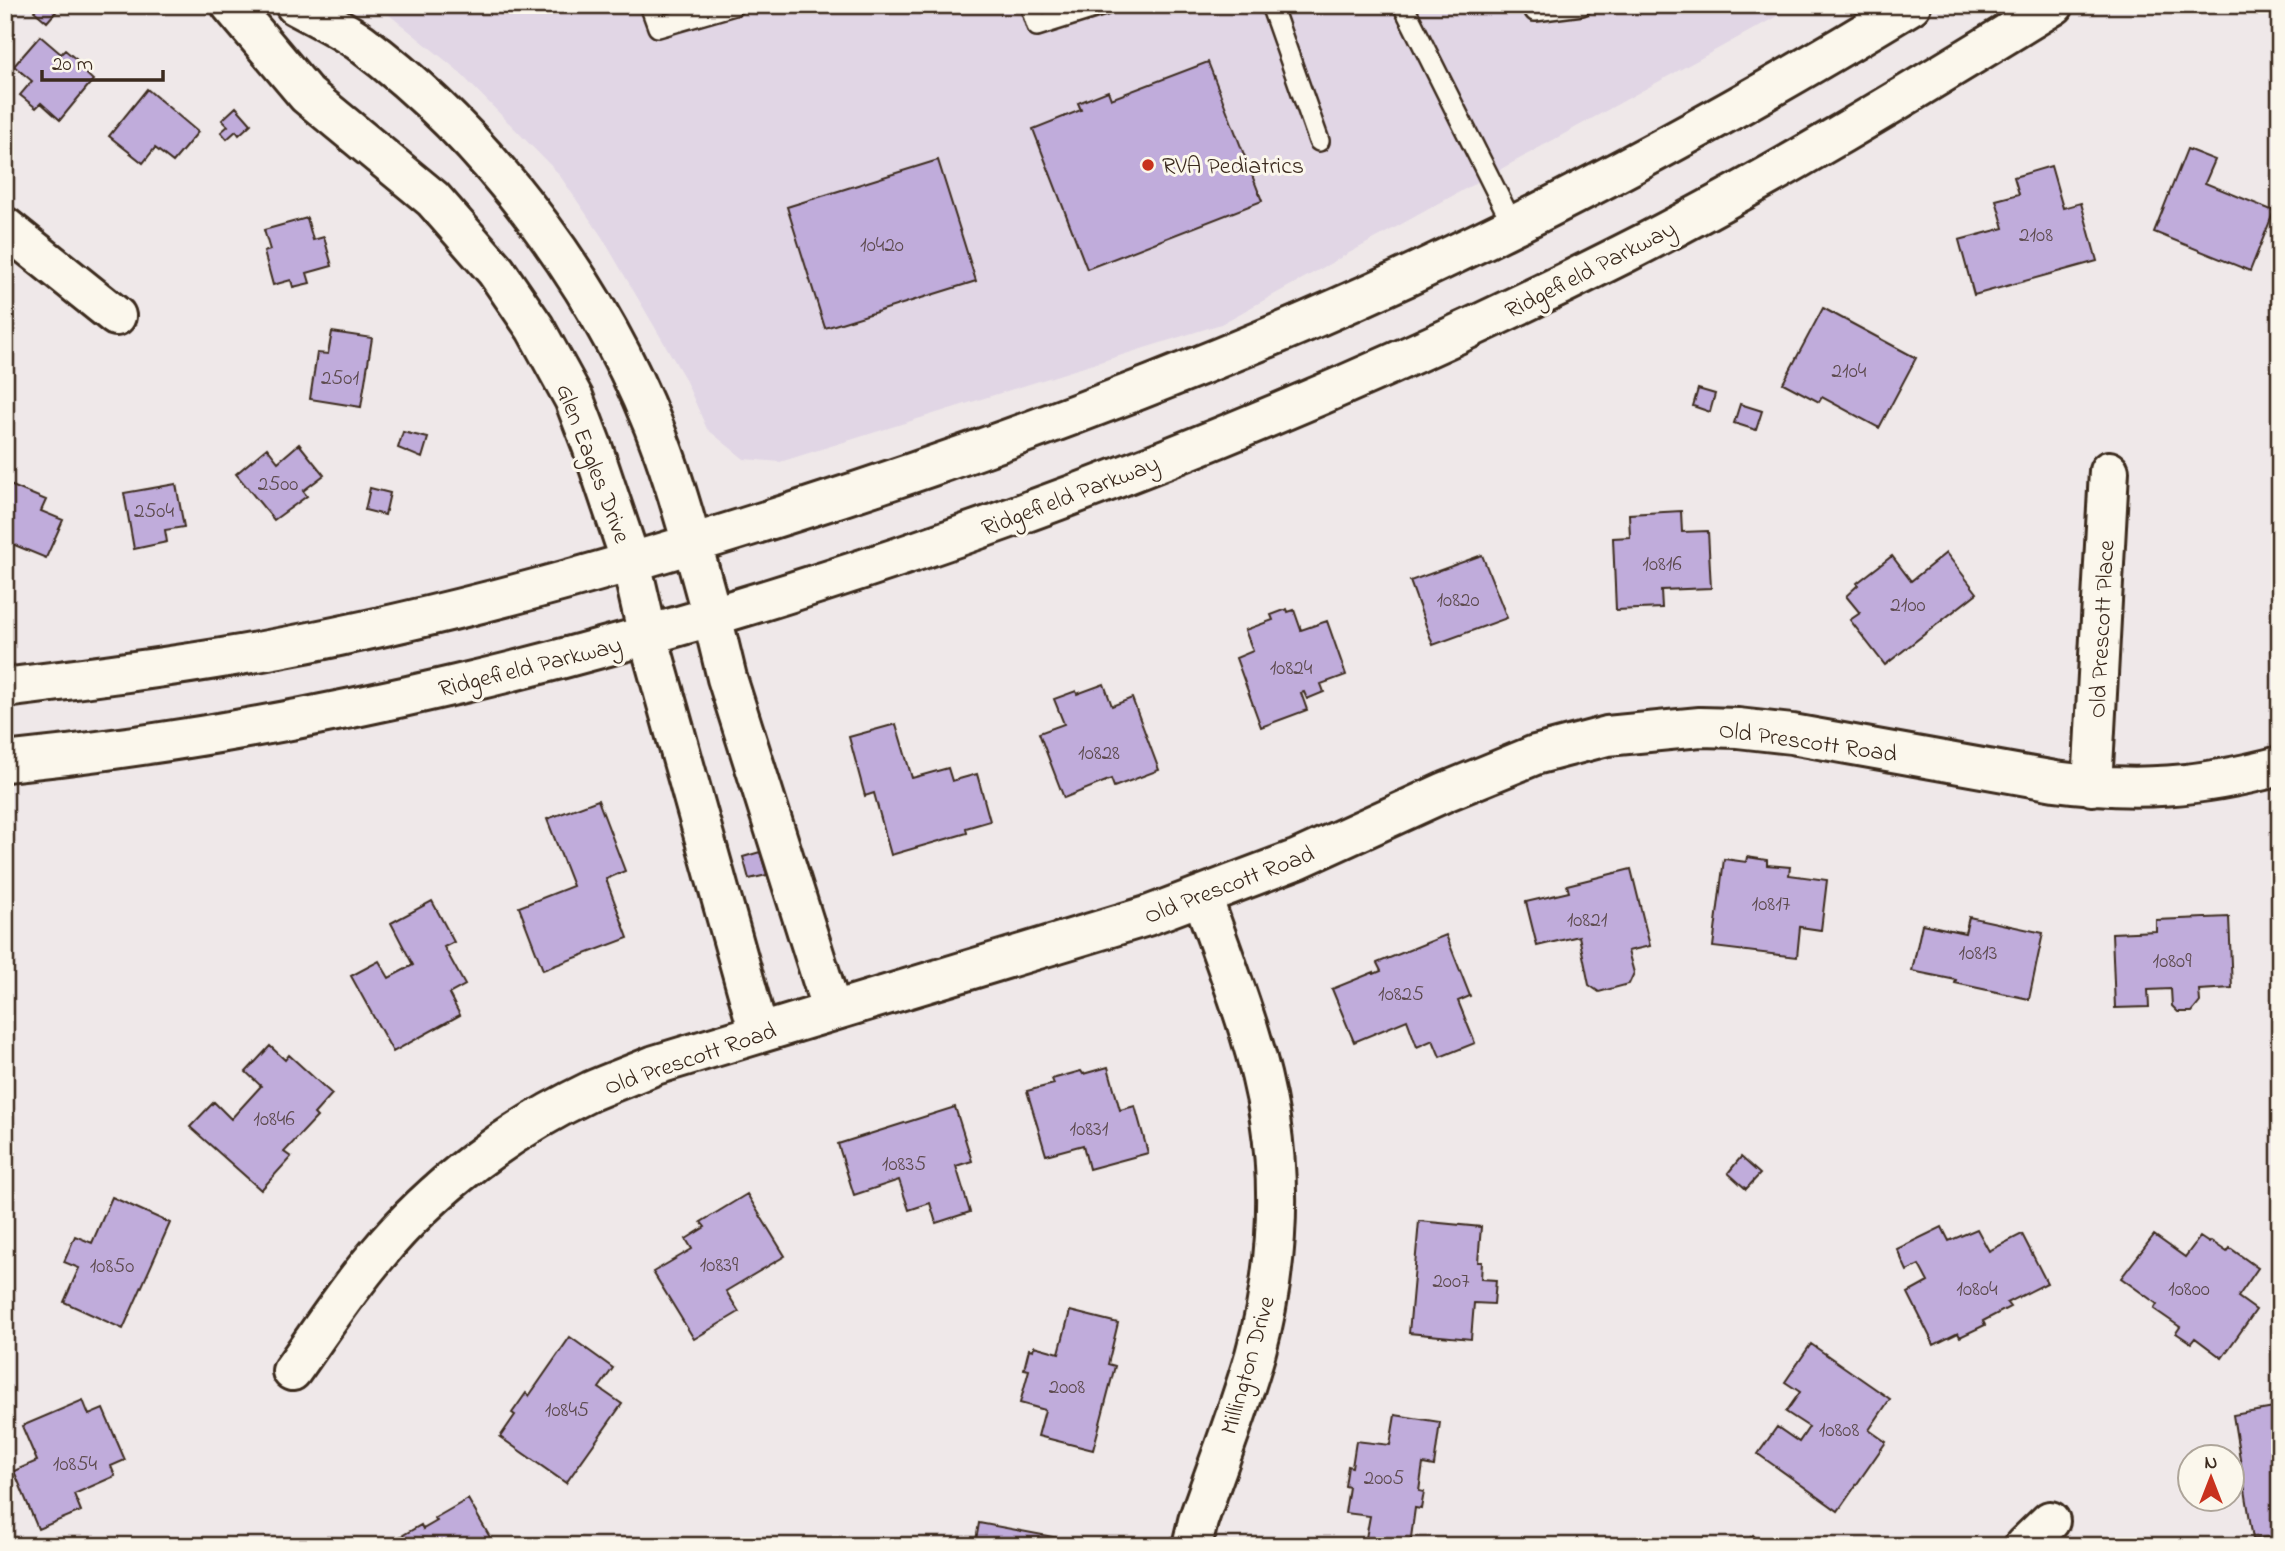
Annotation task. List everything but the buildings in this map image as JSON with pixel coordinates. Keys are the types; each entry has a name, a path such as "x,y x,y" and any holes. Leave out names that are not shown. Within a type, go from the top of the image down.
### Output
{"street":[{"name":"Glen Eagles Drive","path":"230,5 307,95 433,199 496,271 535,328 574,400 631,562 648,636 759,1033"},
{"path":"295,5 338,15 358,41 410,83 464,136 508,185 559,252 600,316 628,370 664,453 712,616 727,678 831,1011"},
{"path":"5,688 279,648 556,585 839,498 1013,438 1306,322 1513,225 1630,166 1790,79 1911,5"},
{"name":"Ridgefield Parkway","path":"5,762 93,752 294,720 494,677 648,636 797,592 1046,506 1312,399 1485,322 1627,252 1861,123 2054,5"},
{"path":"5,227 116,316"},
{"name":"Old Prescott Place","path":"2092,786 2109,471"},
{"name":"Old Prescott Road","path":"292,1371 377,1255 428,1200 517,1131 590,1092 655,1065 1147,916 1298,859 1445,792 1535,755 1607,736 1700,727 1792,734 2055,782 2092,786 2136,788 2210,782 2280,766"},
{"name":"Millington Drive","path":"1192,1546 1198,1521 1255,1355 1270,1282 1277,1205 1270,1119 1251,1038 1202,896"}],"lane":[{"path":"650,5 659,27 734,5"},
{"path":"1030,5 1037,26 1104,5"},
{"path":"1271,5 1319,141"},
{"path":"1403,5 1513,225"},
{"path":"1531,5 1535,11 1582,5"}],"shaded area":[{"path":"377,5 1797,5 1221,324 780,462 744,459 707,429 684,377 602,237 558,173 456,69"}],"place":[{"name":"RVA Pediatrics","path":"1148,165"}]}
